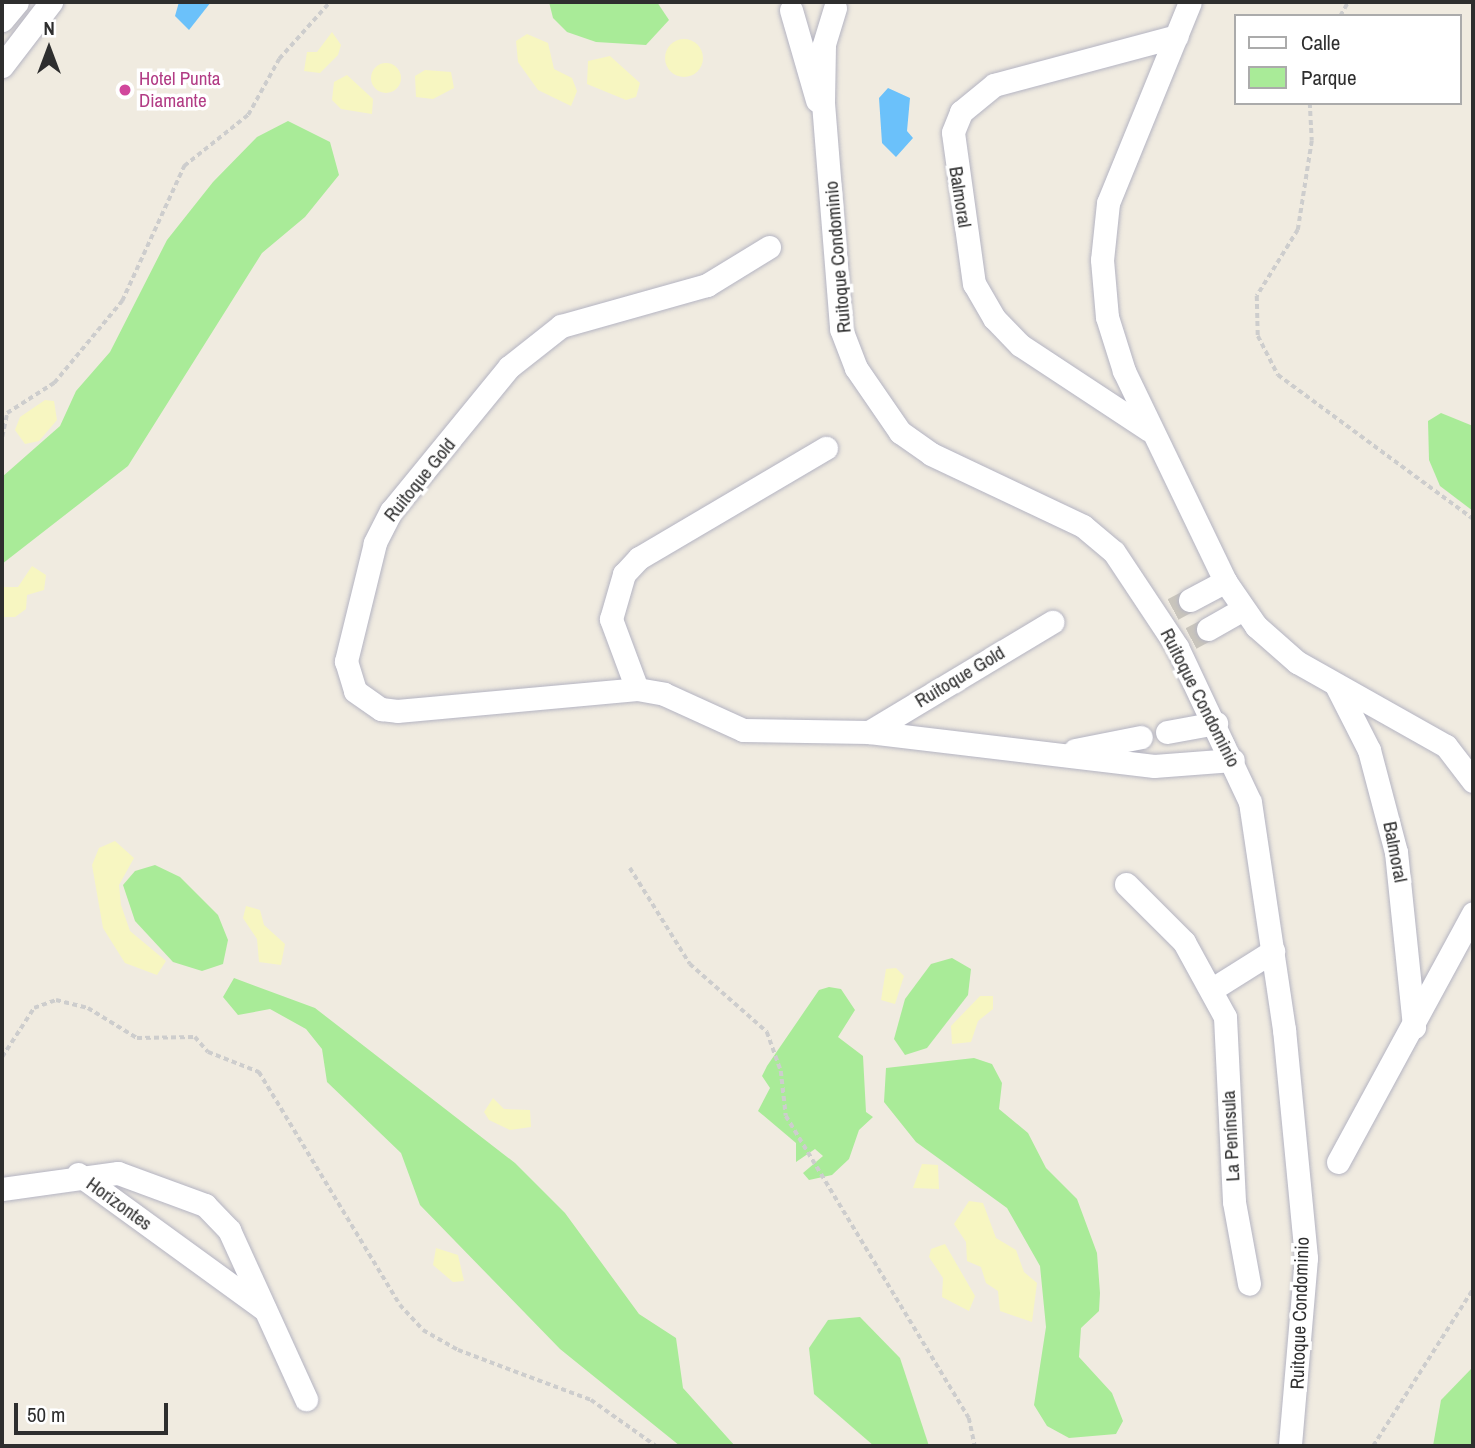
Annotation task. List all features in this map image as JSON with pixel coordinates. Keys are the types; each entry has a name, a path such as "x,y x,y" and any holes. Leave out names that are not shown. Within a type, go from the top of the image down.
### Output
{"street":[{"path":"2,13 5,2"},
{"path":"2,20 17,2"},
{"path":"2,66 51,2"},
{"name":"Balmoral","path":"1190,2 1108,202 1102,260 1107,317 1149,430 1225,581 1243,609 1274,643 1337,687 1436,740 1473,781"},
{"name":"Ruitoque Condominio","path":"786,6 813,15 838,5"},
{"name":"Ruitoque Condominio","path":"838,5 824,45 823,103 841,329 873,400 930,454 1083,526 1174,609 1192,638 1216,723 1250,802 1273,951 1306,1258 1290,1446"},
{"name":"Ruitoque Condominio","path":"786,6 815,99 823,103"},
{"name":"Balmoral","path":"1149,430 1020,345 994,318 974,284 953,132 968,104 994,85 1177,36"},
{"name":"Ruitoque Gold","path":"769,247 707,285 561,326 533,342 391,511 362,579 346,661 355,691 381,709 636,688 664,694 743,730 869,732 1154,766 1233,760"},
{"path":"636,688 611,619 624,574 639,558 826,448"},
{"path":"1174,609 1225,581"},
{"path":"1192,638 1243,609"},
{"name":"Ruitoque Gold","path":"869,732 1052,622"},
{"name":"Balmoral","path":"1337,687 1369,750 1396,852 1414,1027"},
{"path":"1167,732 1216,723"},
{"name":"Ruitoque Gold","path":"1055,754 1141,737"},
{"name":"La Península","path":"1126,884 1184,942 1214,988 1225,1017 1234,1202 1250,1284"},
{"path":"1338,1161 1414,1027 1473,913"},
{"path":"1214,988 1273,951"},
{"path":"2,1189 78,1174"},
{"name":"Horizontes","path":"78,1174 267,1312"},
{"name":"Horizontes","path":"78,1174 145,1178 205,1205 229,1230 306,1398"}],"path":[{"path":"2,437 6,413 54,383 122,301 184,166 248,115 279,59 330,2"},
{"path":"1310,105 1312,141 1298,230 1257,296 1258,335 1278,375 1473,519"},
{"path":"630,867 690,964 767,1032 781,1071 786,1116 969,1418 975,1446"},
{"path":"2,1057 34,1008 56,1000 88,1008 137,1038 195,1037 208,1052 259,1072 400,1305 423,1330 458,1350 590,1400 656,1446"},
{"path":"1374,1446 1473,1289"}],"green space":[{"path":"549,2 657,2 669,20 646,45 596,42 567,32 553,18"},
{"path":"288,121 330,142 339,175 305,217 262,253 128,466 2,564 2,477 60,426 76,391 110,352 167,240 213,182 257,137"},
{"path":"1441,413 1473,426 1473,511 1440,486 1429,460 1428,421"},
{"path":"155,865 180,877 218,915 228,940 223,964 202,971 173,962 135,921 123,885 135,871"},
{"path":"952,958 971,969 968,995 927,1048 905,1055 894,1039 905,999 931,964"},
{"path":"234,978 315,1008 515,1163 565,1213 639,1314 676,1338 683,1388 735,1446 680,1446 560,1349 420,1205 401,1153 327,1082 322,1049 306,1029 270,1009 238,1015 223,997"},
{"path":"829,987 841,989 855,1010 838,1037 863,1056 866,1112 873,1117 859,1130 849,1159 832,1175 809,1180 803,1173 823,1156 815,1149 796,1162 796,1143 758,1111 770,1088 762,1076 767,1066 819,990"},
{"path":"974,1058 992,1064 1002,1083 999,1109 1028,1133 1046,1168 1077,1199 1097,1253 1100,1293 1099,1311 1081,1328 1079,1357 1112,1393 1123,1421 1116,1434 1069,1438 1047,1426 1034,1405 1046,1327 1040,1266 1007,1208 916,1142 884,1102 886,1068"},
{"path":"860,1317 900,1358 929,1446 874,1446 814,1394 809,1348 828,1320"},
{"path":"1473,1367 1473,1446 1433,1446 1441,1400"}],"sand":[{"path":"332,32 341,45 338,55 320,73 304,71 307,52 317,52"},
{"path":"527,34 548,43 554,69 572,78 577,91 571,106 538,90 518,62 516,41"},
{"path":"684,39 697,45 703,58 697,71 684,77 671,71 665,58 671,45"},
{"path":"610,56 640,83 636,97 626,100 587,84 588,61"},
{"path":"386,63 397,67 401,78 397,89 386,93 375,89 371,78 375,67"},
{"path":"425,70 451,72 454,88 433,99 416,97 415,76"},
{"path":"347,75 373,99 372,114 341,109 332,100 334,82"},
{"path":"45,400 54,401 57,420 39,441 25,444 15,430 20,417"},
{"path":"32,566 46,575 44,590 27,595 26,609 15,617 2,617 2,587 18,587"},
{"path":"115,841 134,858 119,885 121,905 130,931 166,961 157,975 125,963 103,928 92,865 99,848"},
{"path":"246,906 260,910 264,925 285,944 281,965 259,962 257,939 243,918"},
{"path":"896,968 904,976 895,1004 881,1000 886,969"},
{"path":"980,996 993,996 993,1009 978,1021 971,1042 952,1044 951,1026"},
{"path":"493,1098 504,1109 530,1110 531,1127 510,1130 489,1120 484,1112"},
{"path":"922,1164 938,1165 939,1189 913,1188"},
{"path":"969,1201 983,1203 996,1238 1016,1250 1024,1272 1037,1283 1032,1322 1000,1311 998,1291 986,1283 981,1267 967,1261 966,1242 954,1224"},
{"path":"945,1244 975,1296 969,1311 942,1297 943,1278 929,1257 931,1249"},
{"path":"436,1248 458,1255 464,1281 453,1282 433,1265"}],"water":[{"path":"179,2 211,2 189,30 175,16"},
{"path":"888,88 910,98 907,131 913,138 896,157 882,143 879,98"}],"tunnel":[{"path":"1173,609 1190,600"},
{"path":"1191,638 1208,629"}],"place":[{"name":"Hotel Punta Diamante","path":"125,90"}]}
